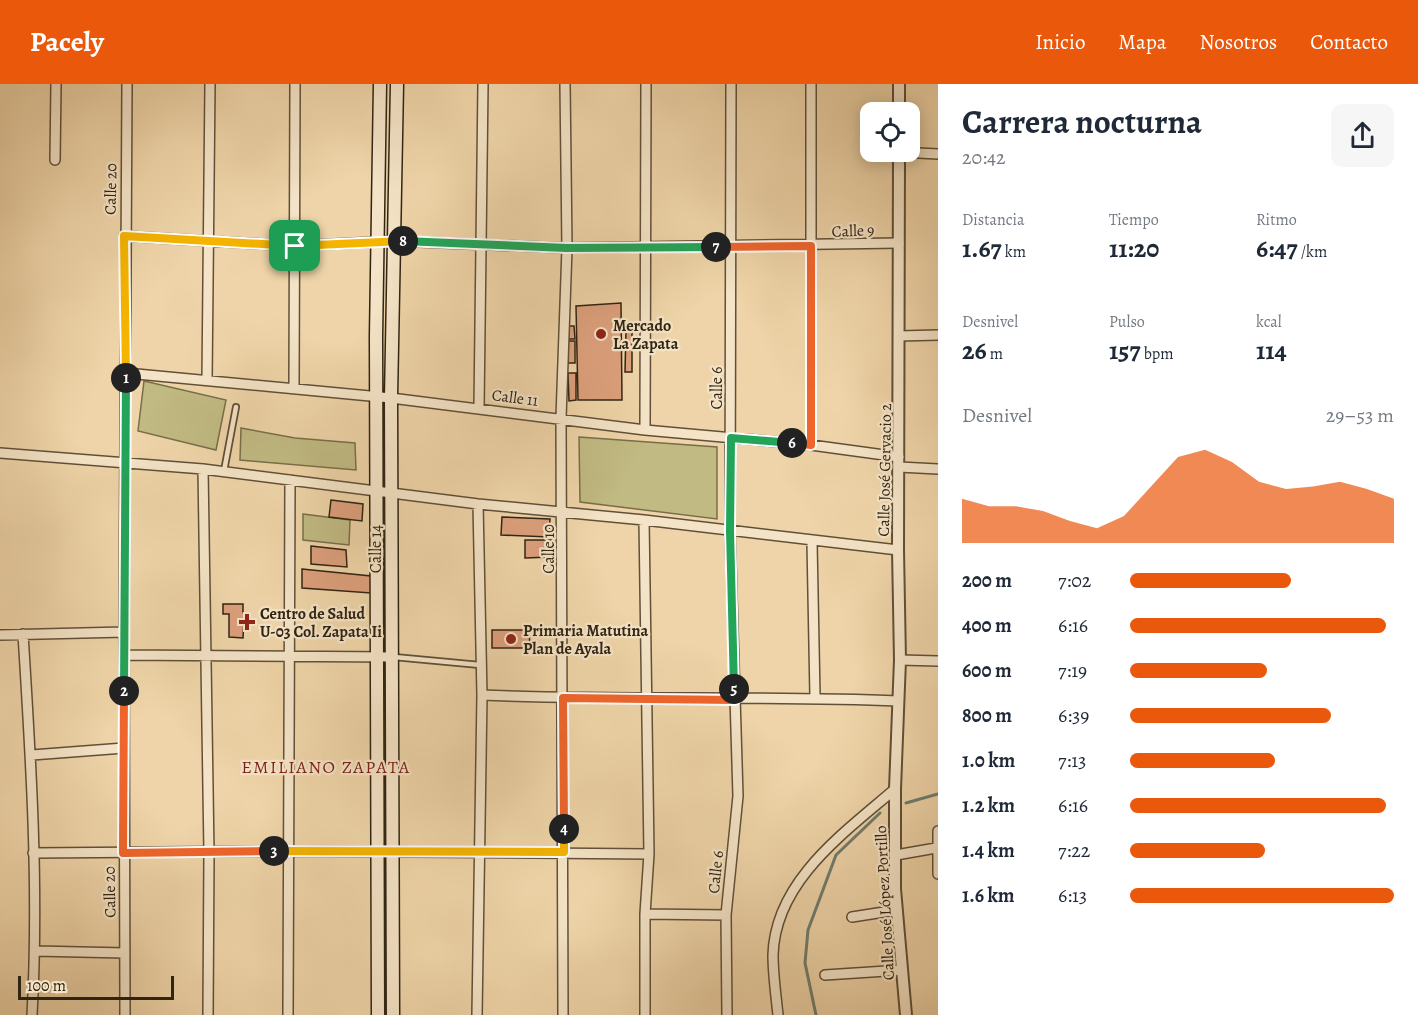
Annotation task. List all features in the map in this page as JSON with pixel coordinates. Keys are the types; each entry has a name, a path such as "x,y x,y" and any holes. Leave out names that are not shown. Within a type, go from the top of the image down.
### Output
{"main road":[{"name":"Calle 14","path":"378,1015 377,397 380,84"},
{"name":"Calle 14","path":"393,1015 391,398 396,241 397,84"}],"street":[{"path":"55,160 56,84"},
{"name":"Calle 20","path":"125,1015 123,853 126,373 124,236 127,84"},
{"path":"207,380 210,84"},
{"path":"294,388 296,84"},
{"path":"479,408 483,245 483,84"},
{"name":"Calle 10","path":"563,1015 561,418 567,248 565,84"},
{"path":"645,430 646,84"},
{"name":"Calle 6","path":"727,1015 726,915 738,796 730,531 731,84"},
{"path":"811,84 811,445"},
{"path":"899,84 899,102"},
{"path":"920,153 938,154"},
{"name":"Calle José Gervacio 2","path":"895,789 900,660 899,162"},
{"name":"Calle 9","path":"124,236 208,239 295,246 396,241 567,248 646,246 730,248 899,243"},
{"path":"899,336 938,335"},
{"name":"Calle 11","path":"126,373 391,398 645,430 811,445 938,469"},
{"path":"0,453 125,461 224,471 392,494 644,520 813,542 898,550"},
{"path":"203,469 209,853 207,1015"},
{"path":"288,1015 290,480"},
{"path":"477,1015 482,695 478,504"},
{"path":"644,520 649,854 645,914 645,1015"},
{"path":"813,542 816,697"},
{"path":"0,634 124,632"},
{"path":"23,634 32,754 36,951 32,1015"},
{"path":"124,655 391,657"},
{"path":"900,660 938,661"},
{"path":"482,695 735,700 816,697 898,701"},
{"path":"32,754 124,748"},
{"path":"778,1015 773,954 779,923 790,896 830,845 895,789"},
{"name":"Calle José López Portillo","path":"895,789 897,910 906,1015"},
{"path":"937,831 938,874"},
{"path":"896,855 936,848"},
{"path":"33,854 287,851 649,854"},
{"path":"852,917 897,910"},
{"path":"645,914 726,915"},
{"path":"36,951 125,952"},
{"path":"825,975 902,970"}],"lane":[{"path":"224,471 236,408"},
{"path":"391,657 480,665"}],"shaded area":[{"path":"144,381 226,400 216,450 138,431"},
{"path":"241,428 295,438 355,443 356,470 240,460"},
{"path":"579,437 717,447 717,519 580,502"},
{"path":"303,514 350,520 349,545 303,540"}],"building":[{"path":"621,303 622,400 578,400 576,306"},
{"path":"567,326 574,326 575,339 567,339"},
{"path":"626,329 632,329 632,372 625,372"},
{"path":"568,341 575,341 575,363 568,363"},
{"path":"568,373 576,373 576,400 569,401"},
{"path":"331,500 363,504 362,521 329,517"},
{"path":"502,517 550,519 549,537 501,535"},
{"path":"525,540 551,540 551,557 525,558"},
{"path":"311,546 346,550 347,567 311,564"},
{"path":"302,569 371,576 371,593 302,588"},
{"path":"223,604 243,604 246,617 243,638 229,637 229,614 223,614"},
{"name":"Primaria Matutina Plan de Ayala","path":"492,630 529,630 530,648 492,648"}],"waterway":[{"path":"906,803 938,794"},
{"path":"816,1015 805,963 808,930 836,855 880,813"}],"place":[{"name":"Mercado La Zapata","path":"601,334"},
{"name":"Centro de Salud U-03 Col. Zapata Ii","path":"247,622"},
{"name":"Primaria Matutina Plan de Ayala","path":"511,639"}],"district":[{"name":"EMILIANO ZAPATA","path":"326,767"}],"route":[{"path":"124,236 208,239 295,246 396,241 567,248 811,246 811,445 731,438 730,531 735,700 648,697 563,698 564,852 123,853 126,373 124,236"}]}
